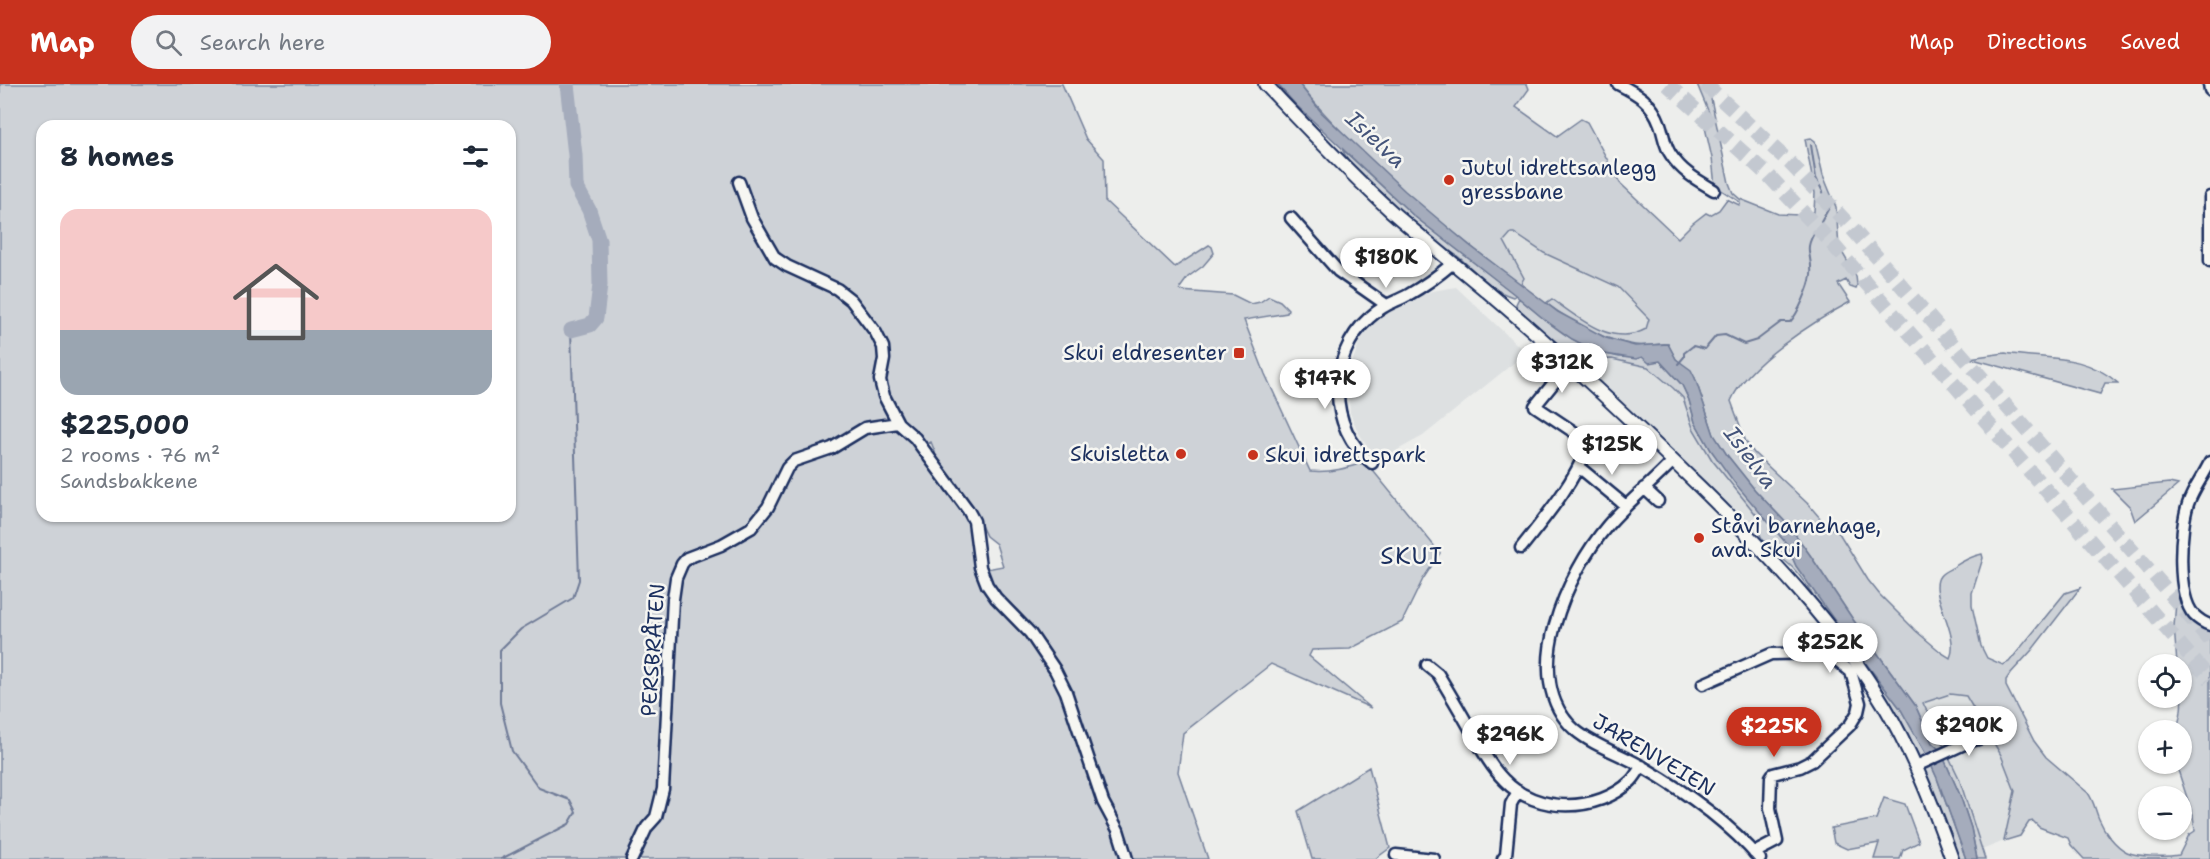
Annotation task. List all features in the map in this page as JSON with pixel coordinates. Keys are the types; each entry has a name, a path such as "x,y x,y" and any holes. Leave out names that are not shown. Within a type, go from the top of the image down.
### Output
{"main road":[{"path":"1265,84 1377,198 1569,364 1742,528 1787,576 1838,649 1883,704 1922,764 1930,799 1952,859"}],"street":[{"path":"1618,84 1647,101 1661,125 1665,144 1671,155 1690,177 1714,190"},
{"path":"2209,84 2210,90"},
{"path":"739,182 752,218 775,258 837,289 850,300 876,333 883,347 884,359 880,380 898,423 915,438 968,510 974,521 980,567 987,585 996,598 1030,633 1056,670 1066,692 1103,802 1118,830 1127,859"},
{"path":"2210,197 2210,261"},
{"path":"1291,218 1338,271 1385,304"},
{"path":"1372,463 1363,457 1345,427 1338,404 1338,377 1347,348 1359,328 1385,304 1407,296 1452,263"},
{"path":"1521,548 1562,497 1580,468 1587,448 1574,432 1535,405 1569,364"},
{"name":"PERSBRÅTEN","path":"632,859 647,827 656,818 663,789 673,599 676,578 682,564 687,558 721,545 751,528 768,507 787,468 794,461 832,448 865,428 898,423"},
{"name":"JARENVEIEN","path":"1673,461 1608,525 1579,566 1567,590 1554,632 1550,656 1550,675 1554,698 1562,716 1576,731 1642,766 1686,794 1719,818 1757,856"},
{"path":"2210,462 2188,505 2182,558 2183,582 2190,609 2195,616 2210,625"},
{"path":"1580,468 1626,506"},
{"path":"1644,488 1658,501"},
{"path":"1702,684 1771,654 1838,649 1839,662 1851,672 1860,703 1858,712 1850,726 1812,761 1773,774 1770,808 1777,841 1757,856"},
{"path":"1428,665 1438,674 1489,761 1504,781 1518,791 1548,803 1572,806 1588,803 1617,791 1631,781 1642,766"},
{"path":"1922,764 1984,737"},
{"path":"1503,859 1506,855 1511,804 1518,791"},
{"path":"1396,855 1434,859"}],"shaded area":[{"path":"0,84 1062,84 1086,139 1104,159 1105,201 1175,267 1209,245 1212,247 1214,253 1203,266 1188,277 1180,288 1181,291 1233,295 1251,304 1260,302 1269,296 1280,301 1288,309 1287,313 1244,320 1265,374 1310,471 1332,471 1366,462 1440,553 1423,579 1402,622 1350,649 1312,650 1309,656 1371,708 1271,664 1183,733 1178,772 1208,859 0,859","holes":["931,442 936,464 971,504 986,536 996,544 1003,566 987,569 974,546 971,526 964,511 916,448"]},
{"path":"1299,84 1527,84 1529,89 1516,107 1557,136 1581,119 1587,122 1620,183 1678,238 1706,213 1710,215 1719,210 1727,199 1739,205 1740,202 1715,186 1712,158 1704,123 1712,120 1697,84 1708,85 1729,183 1733,193 1740,199 1778,214 1799,215 1814,212 1815,193 1805,139 1811,138 1815,141 1823,175 1836,207 1839,247 1856,276 1857,285 1856,289 1850,287 1846,280 1838,284 1850,302 1783,344 1751,372 1739,387 1731,401 1746,442 1754,453 1808,504 1826,525 1839,533 1880,595 1916,631 1950,658 1951,637 1940,603 1937,583 1943,573 1963,561 1982,554 1983,558 1972,593 1972,606 1981,646 1987,658 2003,665 2009,662 2065,593 2080,588 2032,650 2010,674 2006,680 2006,686 2034,741 2046,757 2088,793 2101,824 2114,842 2127,852 2138,855 2179,855 2186,840 2192,840 2192,833 2195,831 2192,786 2183,786 2179,774 2192,774 2192,720 2179,720 2181,708 2192,708 2192,654 2176,654 2174,626 2179,567 2180,590 2210,629 2210,859 2084,859 2071,845 2068,838 2039,827 2033,821 2029,822 2020,836 2004,841 2015,791 2001,755 1966,696 1950,694 1923,703 1959,778 1985,859 1977,859 1971,828 1960,795 1940,750 1932,743 1915,705 1790,527 1755,490 1727,455 1714,435 1695,378 1676,359 1668,344 1623,343 1599,335 1577,324 1546,303 1552,299 1585,322 1608,333 1633,334 1646,329 1649,319 1618,287 1544,253 1511,233 1504,241 1524,278 1520,285 1432,215 1376,165 1323,112"},
{"path":"1342,149 1414,216 1516,295 1513,297 1505,294 1492,286 1458,257 1414,225 1371,186 1348,160"},
{"path":"1510,233 1514,233 1544,253 1618,287 1649,319 1646,329 1639,333 1613,335 1599,331 1552,300 1546,303 1520,285 1524,278 1504,241"},
{"path":"1456,287 1526,353 1423,436 1392,453 1379,453 1368,447 1358,432 1350,413 1348,391 1350,369 1359,343 1369,326 1388,310 1432,291"},
{"path":"1519,298 1565,335 1578,342 1604,354 1660,361 1682,385 1695,422 1711,450 1786,543 1796,566 1900,708 1937,778 1966,859 1956,859 1917,755 1810,590 1793,568 1763,541 1758,529 1762,525 1758,517 1712,460 1693,428 1683,398 1648,367 1612,359 1591,360 1590,364 1596,373 1595,380 1518,312 1516,304"},
{"path":"2005,353 2078,362 2105,373 2118,383 2105,383 2100,394 1969,358"},
{"path":"1594,359 1612,359 1648,367 1683,398 1693,428 1704,448 1758,517 1762,525 1754,534 1595,380 1590,364"},
{"path":"2169,483 2178,485 2135,521 2130,507 2112,489"},
{"path":"1950,694 1966,696 2001,755 2016,791 2004,841 1982,850 1959,778 1923,702"},
{"path":"1369,767 1390,848 1375,859 1312,859 1298,811"},
{"path":"1884,798 1905,804 1919,842 1903,850 1900,859 1874,859 1879,843 1847,849 1834,843 1831,828 1876,819"}],"water":[{"path":"1277,84 1299,84 1322,113 1405,191 1469,245 1558,312 1606,338 1635,346 1668,344 1676,359 1691,370 1714,435 1727,455 1755,490 1790,527 1915,705 1932,743 1940,750 1960,795 1971,828 1977,859 1966,859 1937,778 1900,708 1796,566 1786,543 1734,482 1711,450 1695,422 1682,385 1660,361 1649,363 1642,357 1636,359 1599,353 1572,339 1545,320 1414,216 1296,105"}],"waterway":[{"path":"567,84 576,186 589,210 599,240 600,285 596,318 590,325 571,330"},
{"path":"1811,145 1816,178 1830,206 1821,222"},
{"path":"1678,364 1684,357 1684,353 1693,346 1705,349 1716,336 1725,335 1744,344 1757,340 1781,322 1790,322 1800,307 1810,280 1809,248 1816,230"},
{"path":"501,859 569,824 576,812 570,800 539,788 512,751 500,703 500,650 521,629 573,598 579,580 571,330"}],"tunnel":[{"path":"1667,84 1769,176 1828,239 2210,679"},
{"path":"1705,84 1790,163 1848,224 2210,640"}],"place":[{"name":"Jutul idrettsanlegg gressbane","path":"1449,180"},
{"name":"Skui eldresenter","path":"1239,353"},
{"name":"Skuisletta","path":"1181,454"},
{"name":"Skui idrettspark","path":"1253,455"},
{"name":"Ståvi barnehage, avd. Skui","path":"1699,538"}],"district":[{"name":"SKUI","path":"1412,556"}],"water label":[{"name":"Isielva","path":"1376,139"},
{"name":"Isielva","path":"1751,457"}]}
